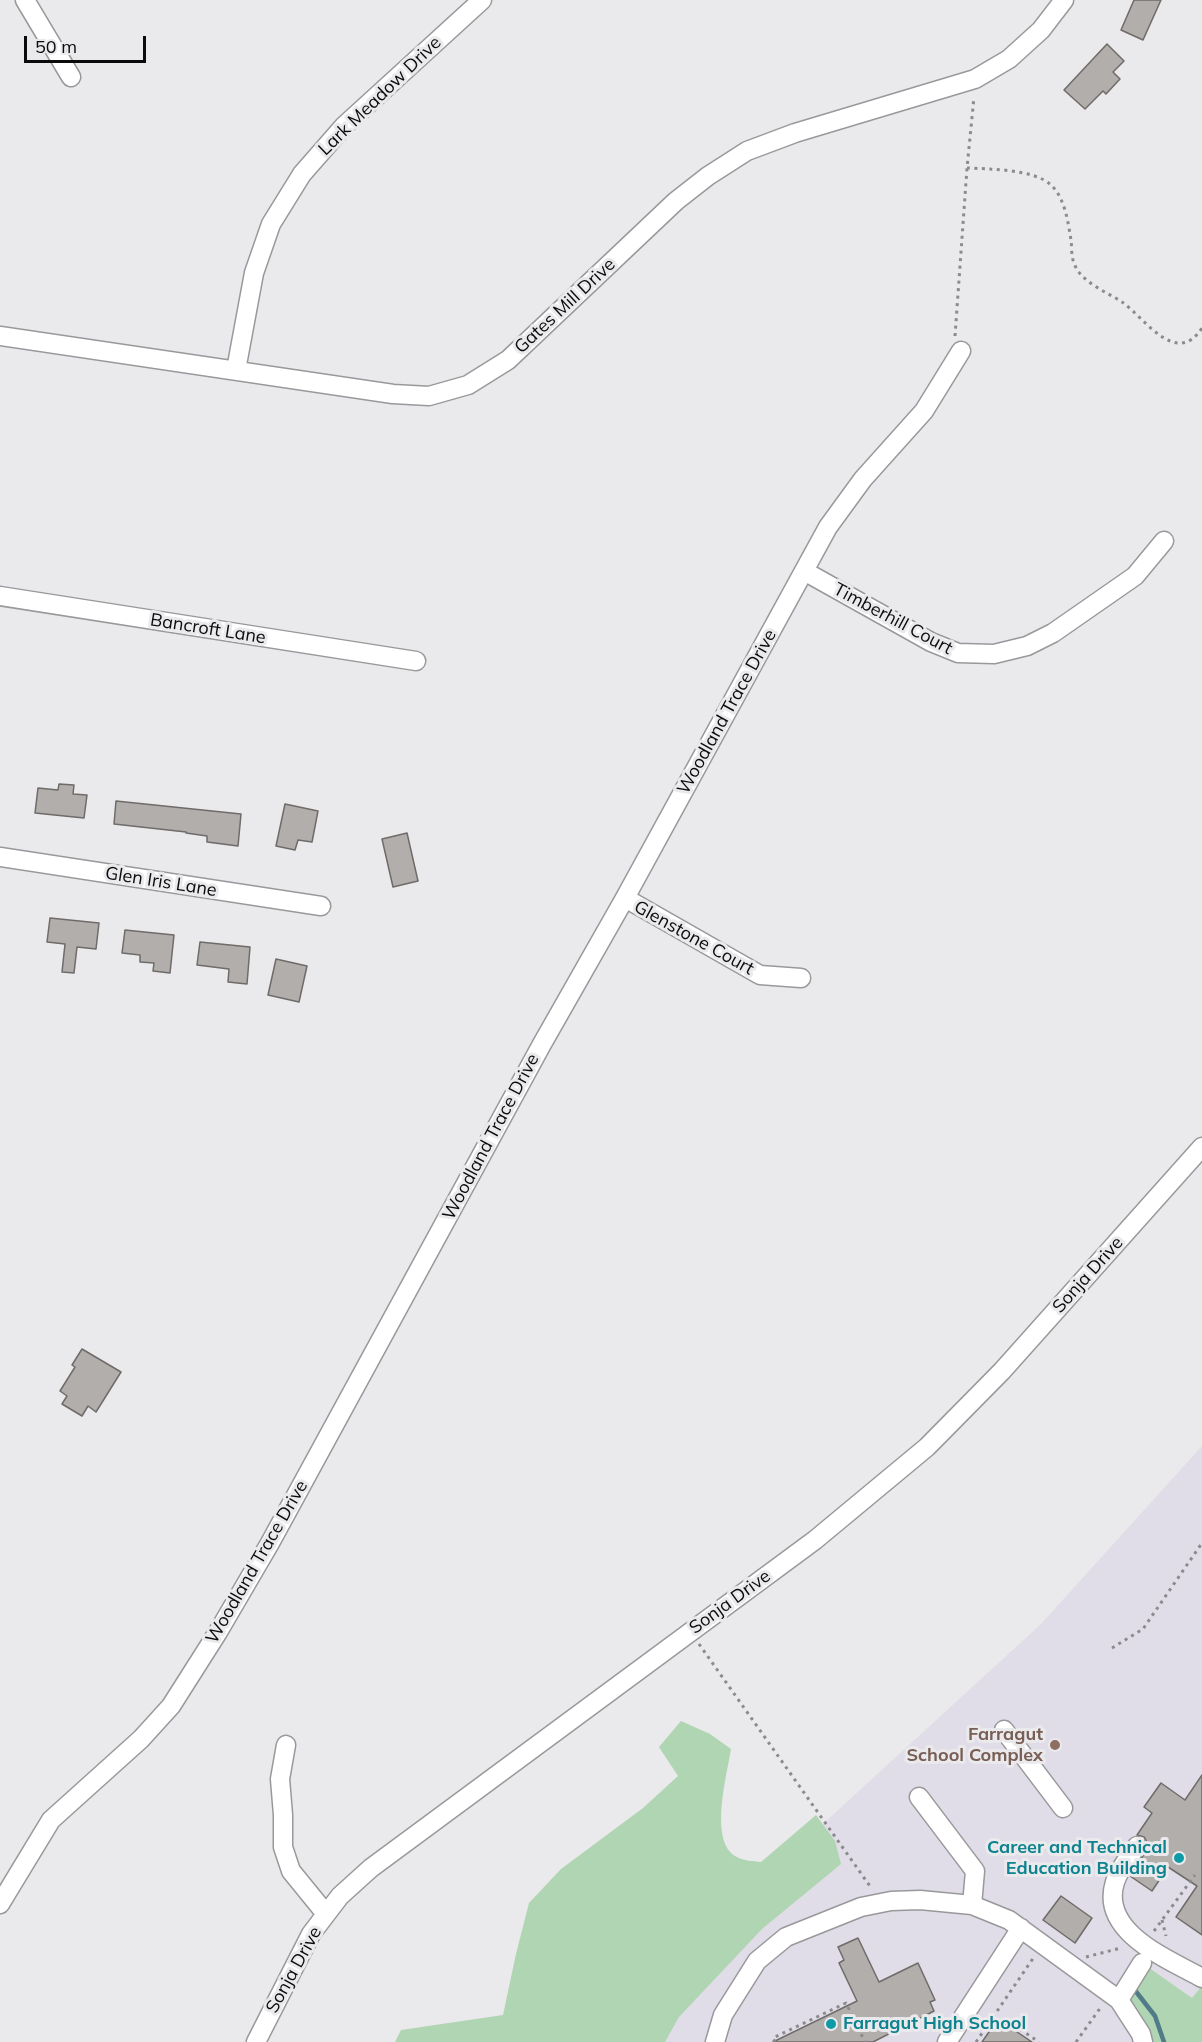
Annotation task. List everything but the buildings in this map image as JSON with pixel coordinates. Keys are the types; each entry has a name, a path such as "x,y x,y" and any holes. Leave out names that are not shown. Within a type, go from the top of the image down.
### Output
{"street":[{"path":"25,0 71,77"},
{"name":"Lark Meadow Drive","path":"236,370 254,273 272,224 302,174 344,126 482,0"},
{"name":"Gates Mill Drive","path":"0,336 393,394 429,396 468,385 508,360 676,201 708,176 747,151 795,133 975,79 1009,59 1041,30 1064,0"},
{"name":"Woodland Trace Drive","path":"0,1904 51,1820 141,1739 171,1706 218,1632 270,1543 542,1044 625,898 828,527 863,479 924,411 961,351"},
{"name":"Timberhill Court","path":"804,571 931,642 958,653 994,654 1027,646 1053,633 1135,576 1164,541"},
{"name":"Bancroft Lane","path":"0,596 416,661"},
{"name":"Glen Iris Lane","path":"0,857 321,906"},
{"name":"Glenstone Court","path":"625,898 760,975 801,978"},
{"name":"Sonja Drive","path":"256,2042 311,1934 340,1896 371,1868 815,1540 927,1447 1002,1371 1202,1147"},
{"path":"1004,1730 1063,1808"},
{"path":"286,1744 280,1779 283,1847 291,1871 326,1914"},
{"path":"919,1797 975,1871 972,1905"},
{"path":"1137,1846 1120,1871 1113,1890 1115,1909 1120,1920 1125,1930 1147,1941 1202,1978"},
{"path":"716,2042 723,2015 757,1961 786,1937 861,1907 891,1901 920,1900 972,1905 1009,1920 1115,1996 1141,2034 1143,2042"},
{"path":"948,2042 1021,1928"},
{"path":"1115,1996 1142,1964"}],"path":[{"path":"961,351 955,336 955,320 975,79"},
{"path":"967,168 1016,172 1035,176 1050,183 1060,197 1071,240 1074,264 1083,277 1125,304 1164,340 1185,342 1196,337 1202,328"},
{"path":"1112,1648 1143,1629 1202,1543"},
{"path":"690,1631 873,1890 891,1901"},
{"path":"1079,1959 1147,1941 1195,1875"},
{"path":"1162,1920 1166,1936"},
{"path":"976,2042 1039,1950"},
{"path":"1076,2042 1115,1996"},
{"path":"775,2042 773,2038 846,2003 865,2042"},
{"path":"1014,2025 1039,2042"}],"shaded area":[{"name":"Farragut School Complex","path":"1202,1446 1202,2042 651,2042 777,1866 1041,1624"}],"green space":[{"path":"681,1721 710,1734 731,1749 723,1791 721,1824 723,1838 728,1849 739,1858 761,1862 816,1815 835,1841 841,1864 762,1929 679,2017 665,2042 395,2042 401,2030 503,2015 529,1903 561,1869 643,1808 678,1776 659,1747"},
{"path":"1145,1965 1192,1998 1202,1986 1202,2042 1151,2042 1140,2016 1128,2000"}],"waterway":[{"path":"1134,1989 1155,2016 1164,2042"}],"place":[{"name":"Farragut School Complex","path":"1055,1745"},
{"name":"Career and Technical Education Building","path":"1179,1858"},
{"name":"Farragut High School","path":"831,2024"}]}
